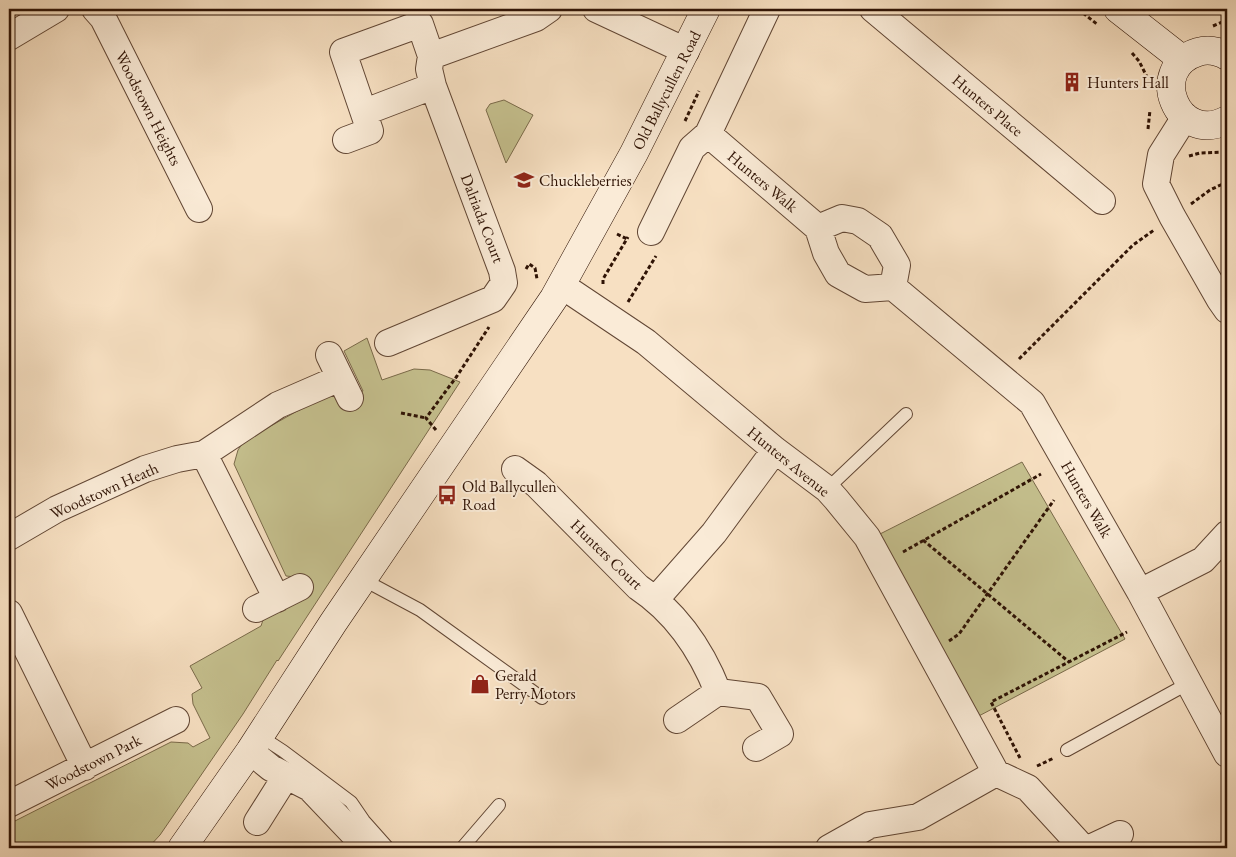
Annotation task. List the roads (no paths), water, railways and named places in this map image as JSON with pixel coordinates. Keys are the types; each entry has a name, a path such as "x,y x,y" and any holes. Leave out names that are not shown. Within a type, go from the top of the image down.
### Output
{"street":[{"path":"9,37 56,9"},
{"name":"Woodstown Heights","path":"95,9 102,18 199,209"},
{"path":"431,56 536,18 549,9"},
{"path":"596,9 686,50"},
{"name":"Old Ballycullen Road","path":"182,848 255,744 362,579 554,298 549,282 634,153 706,9"},
{"path":"645,242 692,148 708,134 767,9"},
{"name":"Hunters Place","path":"873,9 1102,201"},
{"path":"1109,18 1183,60"},
{"name":"Dalriada Court","path":"346,140 370,131 365,112 342,52 420,24 431,56 429,69 433,86 502,271 504,283 493,298 388,343"},
{"path":"1227,56 1214,51 1192,54 1183,60 1175,70 1171,83 1171,96 1176,108 1184,118 1196,124 1208,126 1220,124 1227,120"},
{"path":"365,112 433,86"},
{"path":"1184,118 1161,155 1156,184 1172,216 1227,310"},
{"name":"Hunters Walk","path":"708,134 818,228"},
{"path":"842,218 858,221 880,236 897,265 893,287 865,289 838,274 826,253 818,228 842,218"},
{"name":"Hunters Avenue","path":"549,282 646,342 775,450 827,489 867,537 996,774"},
{"name":"Hunters Walk","path":"893,287 1032,404 1140,592 1227,754"},
{"name":"Woodstown Heath","path":"9,537 57,509 145,469 177,459 204,454 278,405 340,377"},
{"name":"Hunters Court","path":"656,600 714,533 775,450"},
{"path":"204,454 278,598"},
{"name":"Hunters Court","path":"514,469 536,484 638,587 656,600 684,628 718,692"},
{"path":"1140,592 1203,560 1227,534"},
{"path":"9,613 85,767"},
{"path":"678,720 718,692 758,697 780,734 756,748"},
{"name":"Woodstown Park","path":"9,804 176,720"},
{"path":"255,744 271,768 310,788 367,848"},
{"path":"829,848 870,825 918,816 996,774 1028,788 1083,848"},
{"path":"257,822 286,776"},
{"path":"1090,848 1120,834"}],"lane":[{"path":"827,489 906,414"},
{"path":"362,579 420,610 542,698"},
{"path":"1067,750 1189,683"},
{"path":"255,744 283,751 351,802 364,821 388,848"},
{"path":"462,848 499,805"}],"place":[{"name":"Hunters Hall","path":"1072,82"},
{"name":"Chuckleberries","path":"524,180"},
{"name":"Old Ballycullen Road","path":"447,495"},
{"name":"Gerald Perry Motors","path":"480,684"}]}
